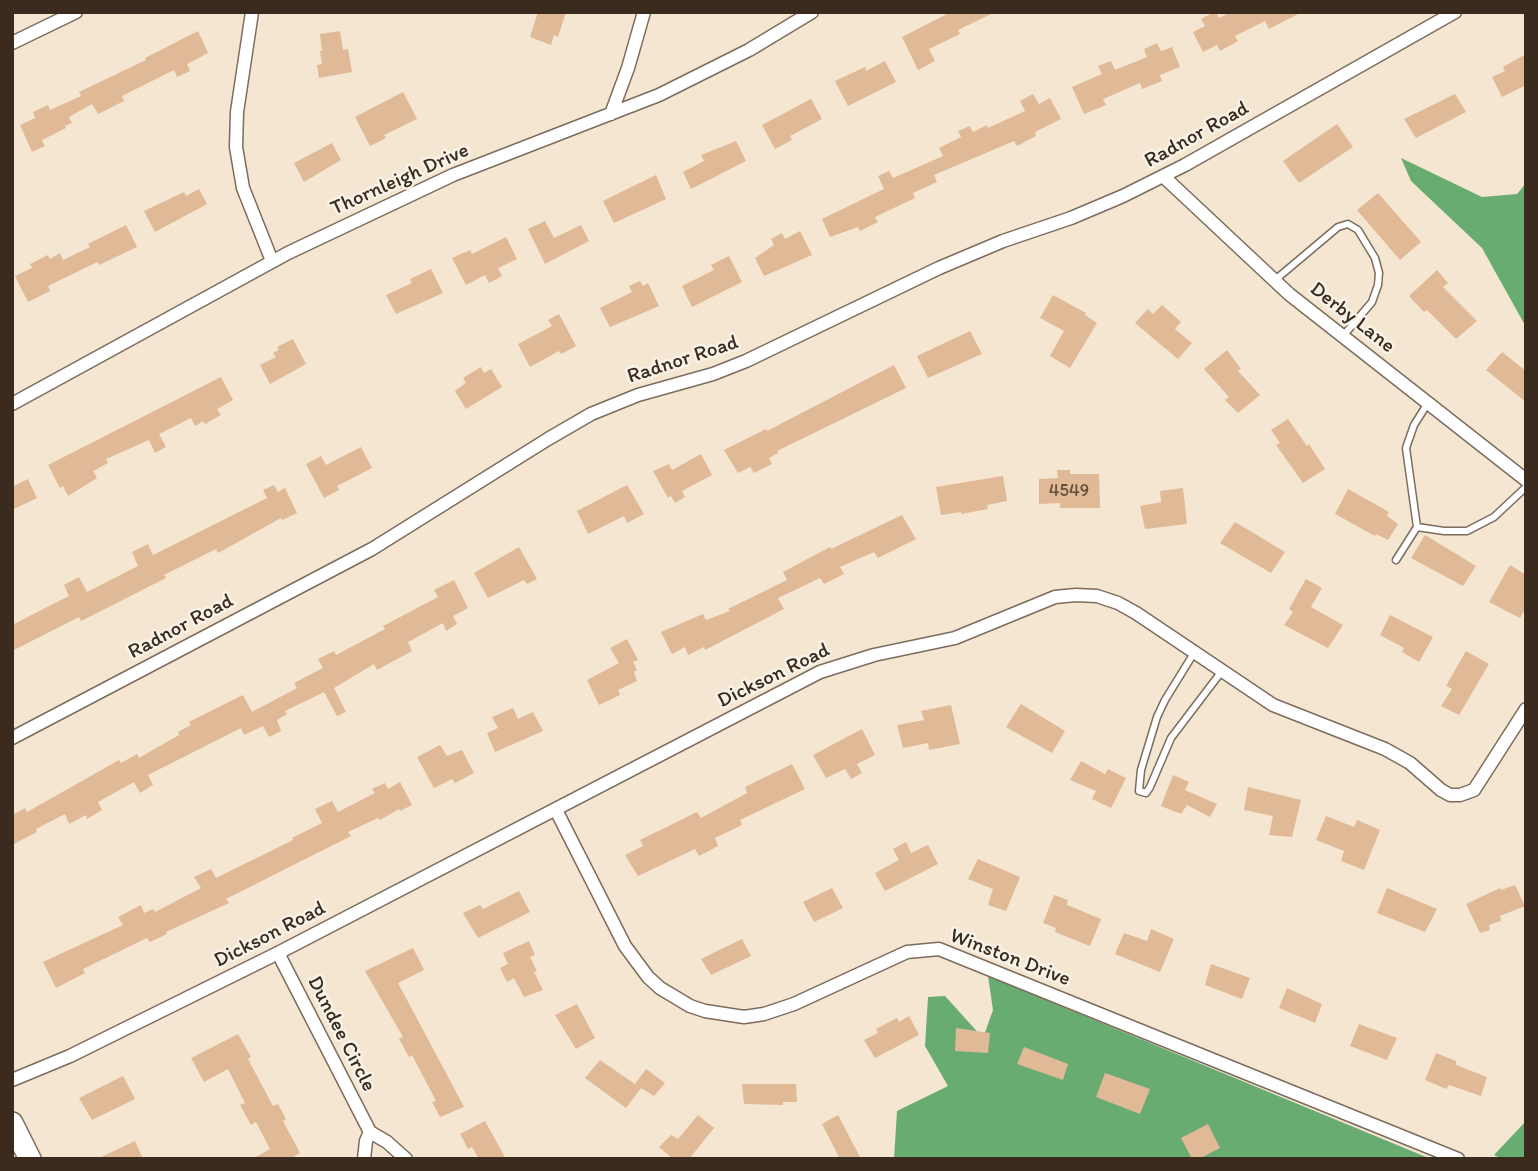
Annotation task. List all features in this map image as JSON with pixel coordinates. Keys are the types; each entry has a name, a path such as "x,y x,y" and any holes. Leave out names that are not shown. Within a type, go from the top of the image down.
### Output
{"main road":[{"path":"12,1123 30,1159"}],"street":[{"path":"12,43 76,12"},
{"path":"253,12 237,112 236,147 243,188 272,261"},
{"path":"611,114 628,68 643,12"},
{"name":"Thornleigh Drive","path":"12,404 272,261 453,175 611,114 699,76 812,12"},
{"name":"Radnor Road","path":"12,738 372,549 591,414 638,395 713,374 746,361 939,268 1003,241 1071,218 1163,176 1455,12"},
{"name":"Derby Lane","path":"1163,176 1275,280 1526,480"},
{"name":"Dickson Road","path":"12,1080 70,1056 278,953 820,672 874,655 956,638 1055,597 1076,594 1111,600 1130,609 1279,708 1385,748 1410,763 1441,790 1450,794 1460,795 1474,790 1526,709"},
{"name":"Winston Drive","path":"556,810 625,946 648,977 660,988 690,1006 744,1017 764,1014 794,1004 895,956 939,949 1458,1159"},
{"name":"Dundee Circle","path":"278,953 370,1132 387,1142 406,1159"},
{"path":"364,1159 370,1132"}],"lane":[{"path":"1275,280 1338,227 1348,224 1358,230 1375,258 1379,273 1378,285 1372,302 1343,336"},
{"path":"1396,560 1417,527 1406,448 1410,431 1428,403"},
{"path":"1417,527 1467,531 1493,517 1526,487"},
{"path":"1195,652 1157,717 1141,770 1139,791 1146,793 1171,738 1222,671"}],"green space":[{"path":"1401,158 1482,197 1517,194 1526,183 1526,327 1482,248 1411,181"},
{"path":"988,976 1431,1159 894,1159 897,1111 948,1086 925,1046 928,997 945,996 983,1038 993,1010"},
{"path":"1526,1121 1526,1159 1502,1159 1494,1155"}],"building":[{"path":"538,12 566,12 558,37 554,35 551,45 530,37"},
{"path":"951,12 995,12 958,30 960,34 929,49 935,61 918,70 902,37"},
{"path":"1214,12 1219,18 1231,12 1302,12 1269,29 1265,21 1235,36 1238,41 1220,51 1217,45 1203,52 1193,32 1205,26 1201,19"},
{"path":"198,31 208,53 187,64 190,71 177,77 174,70 122,96 124,101 98,114 92,104 69,117 72,123 42,140 45,146 32,152 20,125 35,118 33,112 48,105 50,110 81,96 79,92"},
{"path":"340,31 343,50 348,49 352,72 319,78 317,65 322,64 320,34"},
{"path":"1157,43 1161,51 1172,47 1180,67 1160,75 1162,81 1142,89 1140,83 1103,99 1106,105 1084,114 1072,87 1102,74 1098,66 1111,61 1115,70 1147,57 1144,49"},
{"path":"1526,54 1526,85 1502,97 1492,77 1505,71 1503,67"},
{"path":"885,61 896,82 848,106 835,81 865,67 866,71"},
{"path":"403,92 417,119 384,135 386,138 370,146 355,117"},
{"path":"1033,94 1039,104 1050,98 1061,119 1035,132 1036,136 1017,146 1014,141 934,175 937,182 913,193 915,198 875,217 878,222 860,231 858,227 830,237 822,219 884,189 878,176 889,171 893,178 943,156 939,148 961,137 958,131 970,126 973,132 987,125 988,128 1025,111 1020,101"},
{"path":"1455,94 1466,112 1416,138 1404,119"},
{"path":"811,99 822,119 790,136 792,140 775,149 762,125"},
{"path":"1337,124 1353,147 1299,183 1283,161"},
{"path":"736,141 746,161 691,189 683,172 704,161 701,155"},
{"path":"332,143 341,160 304,182 294,163"},
{"path":"656,175 666,199 614,223 603,201"},
{"path":"199,189 207,204 155,232 144,211 184,192 186,196"},
{"path":"1378,193 1421,242 1400,260 1357,210"},
{"path":"545,221 554,238 581,225 589,241 545,264 528,229"},
{"path":"126,225 137,247 48,286 50,291 28,302 15,276 32,268 30,264 48,255 50,259 60,253 63,260"},
{"path":"800,231 812,255 764,276 755,258 774,245 771,239 782,233 785,239"},
{"path":"506,237 517,259 498,268 502,276 489,283 485,275 466,285 452,258 470,250 472,254"},
{"path":"729,256 742,282 692,307 682,286 714,270 711,265"},
{"path":"431,269 443,293 396,314 386,295 412,283 410,279"},
{"path":"1437,270 1448,283 1443,287 1477,321 1456,339 1409,296"},
{"path":"640,281 643,286 648,283 659,306 610,327 600,308 632,292 629,286"},
{"path":"1053,295 1086,313 1085,315 1097,323 1070,368 1050,356 1064,331 1040,318"},
{"path":"1162,305 1181,322 1175,329 1192,343 1178,359 1135,323 1148,309 1153,314"},
{"path":"559,314 576,346 561,354 559,351 530,367 518,344 552,326 548,320"},
{"path":"970,331 982,354 928,378 917,356"},
{"path":"293,339 306,364 270,384 260,365 276,357 273,353 279,350 277,347"},
{"path":"1227,350 1241,369 1238,371 1260,395 1238,413 1225,400 1229,397 1204,369"},
{"path":"1502,352 1526,371 1526,402 1486,370"},
{"path":"894,365 906,388 777,451 778,453 769,458 772,464 754,473 750,467 738,473 724,450 766,429 767,431"},
{"path":"481,367 484,373 491,369 502,387 466,409 455,391 466,383 463,378"},
{"path":"221,377 233,400 217,409 221,415 195,426 191,418 159,434 166,447 155,453 149,440 106,459 108,463 93,471 97,478 68,496 63,486 60,488 48,465"},
{"path":"1288,419 1325,469 1303,483 1276,445 1280,443 1271,430"},
{"path":"361,447 372,468 337,486 339,490 324,498 306,464 321,456 326,465"},
{"path":"701,454 712,475 682,491 685,497 675,503 671,496 668,498 653,471 669,464 672,470"},
{"path":"1057,470 1070,470 1070,474 1099,474 1100,508 1060,508 1060,503 1039,504 1039,479 1058,478"},
{"path":"1003,476 1007,501 987,505 988,509 941,515 936,487"},
{"path":"28,479 37,498 12,510 12,487"},
{"path":"274,485 278,492 285,488 297,513 282,520 281,518 218,553 216,549 164,575 166,578 81,621 79,617 12,651 12,625 69,596 64,585 79,577 87,592 138,566 132,552 148,544 153,555 267,498 263,490"},
{"path":"627,485 644,514 627,523 624,516 588,534 577,511"},
{"path":"1183,488 1187,524 1145,529 1140,506 1161,502 1160,491"},
{"path":"1348,489 1389,512 1387,516 1398,524 1388,540 1376,534 1375,536 1335,514"},
{"path":"902,515 916,539 878,558 874,552 840,567 844,574 824,584 820,578 778,598 784,609 705,650 704,647 688,655 685,647 672,654 661,632 703,614 706,620 730,611 728,609 787,580 783,572 830,547 831,549"},
{"path":"1235,522 1285,552 1271,573 1220,543"},
{"path":"1425,535 1476,566 1463,586 1411,558"},
{"path":"519,547 537,579 527,584 524,580 488,598 474,573"},
{"path":"1510,565 1526,575 1526,608 1520,618 1489,602"},
{"path":"1306,579 1322,588 1311,607 1343,625 1328,648 1284,625 1293,612 1289,609"},
{"path":"454,580 468,608 453,616 457,624 446,631 443,623 408,642 412,651 377,670 374,664 334,688 346,712 337,716 324,692 285,711 287,714 277,720 281,731 269,737 263,726 244,735 241,728 148,775 153,785 140,793 134,782 98,802 102,810 87,819 86,815 69,824 65,814 12,845 12,815 25,808 27,812 119,760 121,763 137,754 139,758 179,735 178,732 191,725 189,722 243,695 252,712 297,688 294,683 323,668 318,659 334,651 336,655 385,629 383,626 438,597 434,590"},
{"path":"1390,615 1433,637 1419,662 1402,652 1404,648 1380,635"},
{"path":"627,639 638,660 633,662 637,670 634,672 637,681 618,690 620,695 599,705 587,680 619,663 610,648"},
{"path":"1466,651 1489,664 1459,715 1441,706 1452,689 1446,686"},
{"path":"1021,704 1065,731 1052,753 1006,727"},
{"path":"951,705 960,744 929,750 928,743 903,748 897,725 924,720 921,711"},
{"path":"513,708 518,719 533,712 543,731 495,752 487,733 498,728 492,717"},
{"path":"862,729 875,755 857,764 862,773 851,779 845,769 826,778 813,755"},
{"path":"440,745 447,756 462,750 474,773 455,783 452,779 434,788 417,757"},
{"path":"1081,761 1105,774 1108,769 1126,778 1111,808 1092,799 1096,791 1070,780"},
{"path":"792,764 805,789 740,820 742,825 715,838 718,846 699,856 695,849 638,876 625,855 643,846 640,840 697,812 701,818 747,793 745,787"},
{"path":"1173,775 1189,782 1185,790 1217,804 1210,817 1187,805 1181,814 1161,806"},
{"path":"400,782 412,805 348,832 351,836 226,899 229,903 150,942 147,938 83,969 85,973 56,988 43,962 123,925 118,917 141,905 144,913 153,909 155,912 201,888 194,877 211,869 216,878 293,840 292,838 322,823 315,809 332,801 338,812 375,793 372,789 385,783 388,789"},
{"path":"1248,787 1301,800 1292,837 1269,835 1273,816 1244,810"},
{"path":"1326,816 1354,827 1357,820 1380,830 1364,870 1341,861 1344,851 1316,840"},
{"path":"906,842 911,853 928,845 938,864 885,891 875,873 899,860 893,849"},
{"path":"978,859 1020,877 1006,911 988,905 993,889 968,879"},
{"path":"1515,885 1525,906 1500,916 1501,921 1489,925 1490,930 1480,933 1466,904 1500,888 1501,890"},
{"path":"832,888 843,908 814,922 803,902"},
{"path":"1387,888 1437,909 1425,932 1377,913"},
{"path":"519,891 530,912 478,938 463,913 480,905 483,909"},
{"path":"1054,895 1068,900 1067,905 1101,919 1090,946 1055,932 1056,928 1043,923"},
{"path":"1151,929 1174,939 1160,972 1115,954 1124,933 1147,941"},
{"path":"742,939 751,956 711,975 701,959"},
{"path":"529,941 535,955 530,957 537,971 534,972 543,990 524,997 514,978 507,982 500,968 508,964 503,953"},
{"path":"413,948 424,970 398,983 464,1107 440,1117 432,1102 436,1101 412,1055 409,1057 399,1039 403,1037 365,971"},
{"path":"1211,964 1250,978 1242,999 1205,985"},
{"path":"1287,988 1322,1004 1315,1023 1279,1008"},
{"path":"577,1004 595,1038 576,1049 555,1015"},
{"path":"909,1016 919,1035 875,1058 864,1040 878,1033 876,1029 897,1018 899,1022"},
{"path":"1359,1024 1397,1038 1387,1060 1350,1046"},
{"path":"956,1028 990,1033 988,1053 955,1051"},
{"path":"238,1034 273,1106 278,1104 286,1119 283,1121 300,1153 290,1159 252,1159 270,1149 256,1122 251,1125 240,1105 245,1103 228,1069 204,1082 191,1058"},
{"path":"1024,1047 1068,1064 1063,1080 1017,1064"},
{"path":"1436,1053 1456,1061 1456,1065 1487,1077 1481,1096 1449,1085 1446,1089 1425,1080"},
{"path":"600,1060 635,1084 646,1069 665,1083 654,1096 641,1088 626,1108 585,1078"},
{"path":"1105,1073 1150,1089 1140,1114 1096,1097"},
{"path":"123,1076 135,1099 92,1120 79,1098"},
{"path":"742,1084 796,1084 797,1102 783,1102 783,1105 744,1104"},
{"path":"698,1115 714,1128 689,1159 673,1159 659,1147 671,1135 678,1139"},
{"path":"838,1115 861,1159 840,1159 822,1124"},
{"path":"485,1121 506,1159 479,1159 472,1147 468,1149 460,1134"},
{"path":"1208,1124 1220,1148 1199,1159 1192,1159 1181,1138"},
{"path":"135,1141 143,1159 97,1159"}]}
